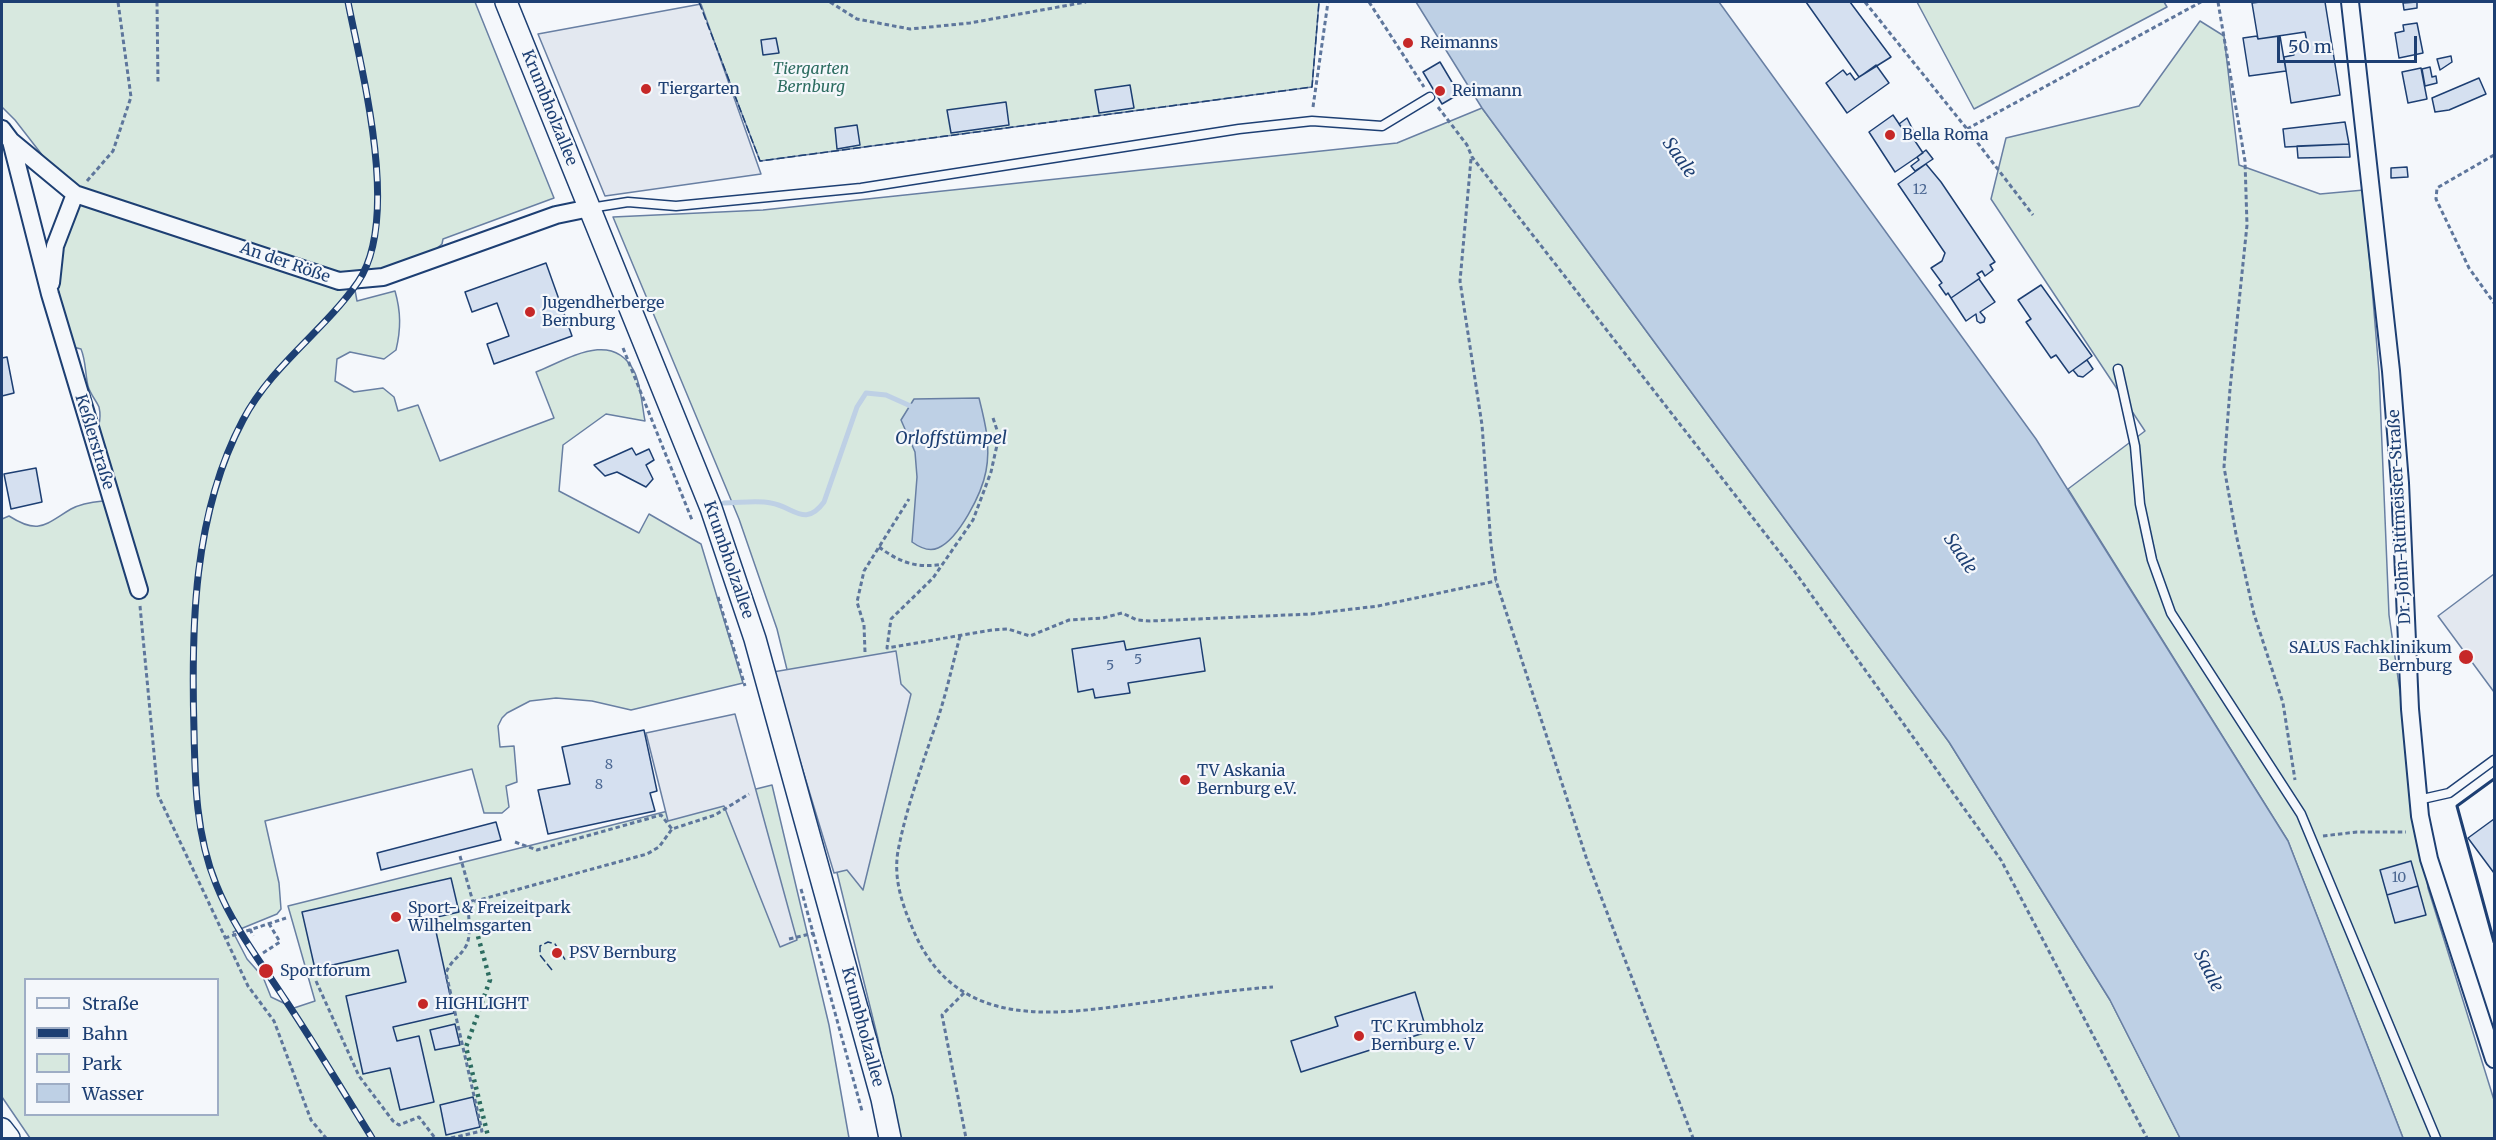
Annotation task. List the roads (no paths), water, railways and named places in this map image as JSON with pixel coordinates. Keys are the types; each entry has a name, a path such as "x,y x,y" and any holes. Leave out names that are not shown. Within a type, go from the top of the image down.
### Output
{"street":[{"name":"Krumbholzallee","path":"506,2 711,508 749,616 868,1048 890,1138"},
{"name":"Dr.-John-Rittmeister-Straße","path":"2350,2 2391,371 2400,483 2410,709 2418,800 2429,859 2494,1059"},
{"name":"An der Röße","path":"6,135 75,194 339,281 383,277 556,215 590,208"},
{"name":"Keßlerstraße","path":"6,135 50,294 139,590"},
{"name":"Keßlerstraße","path":"50,294 55,246 75,194"},
{"path":"2,1129 9,1138"}],"lane":[{"path":"590,208 628,202 676,206 861,188 1239,129 1312,121 1382,126 1430,97"},
{"path":"2118,369 2135,446 2140,504 2150,549 2171,613 2301,814 2436,1138"},
{"path":"2418,800 2449,793 2494,760"}],"water":[{"name":"Saale","path":"1416,2 1719,2 2036,439 2288,841 2403,1138 2180,1138 2110,1000 1949,742 1482,108"},
{"name":"Orloffstümpel","path":"979,398 988,443 986,471 980,491 961,525 946,543 935,549 921,547 912,542 917,477 915,452 901,420 914,399"}],"waterway":[{"path":"724,503 766,502 799,514 811,514 824,502 857,407 866,393 886,395 915,408"}],"railway":[{"path":"348,2 369,105 374,145 377,222 370,255 358,282 344,300 283,365 255,400 226,456 205,532 199,572 195,612 193,692 198,809 204,847 216,884 248,944 372,1138"}],"place":[{"name":"Reimanns","path":"1408,43"},
{"name":"Tiergarten","path":"646,89"},
{"name":"Reimann","path":"1440,91"},
{"name":"Bella Roma","path":"1890,135"},
{"name":"Jugendherberge Bernburg","path":"530,312"},
{"name":"SALUS Fachklinikum Bernburg","path":"2466,657"},
{"name":"TV Askania Bernburg e.V.","path":"1185,780"},
{"name":"Sport- & Freizeitpark Wilhelmsgarten","path":"396,917"},
{"name":"PSV Bernburg","path":"557,953"},
{"name":"Sportforum","path":"266,971"},
{"name":"HIGHLIGHT","path":"423,1004"},
{"name":"TC Krumbholz Bernburg e. V","path":"1359,1036"}],"park label":[{"name":"Tiergarten Bernburg","path":"811,78"}]}
